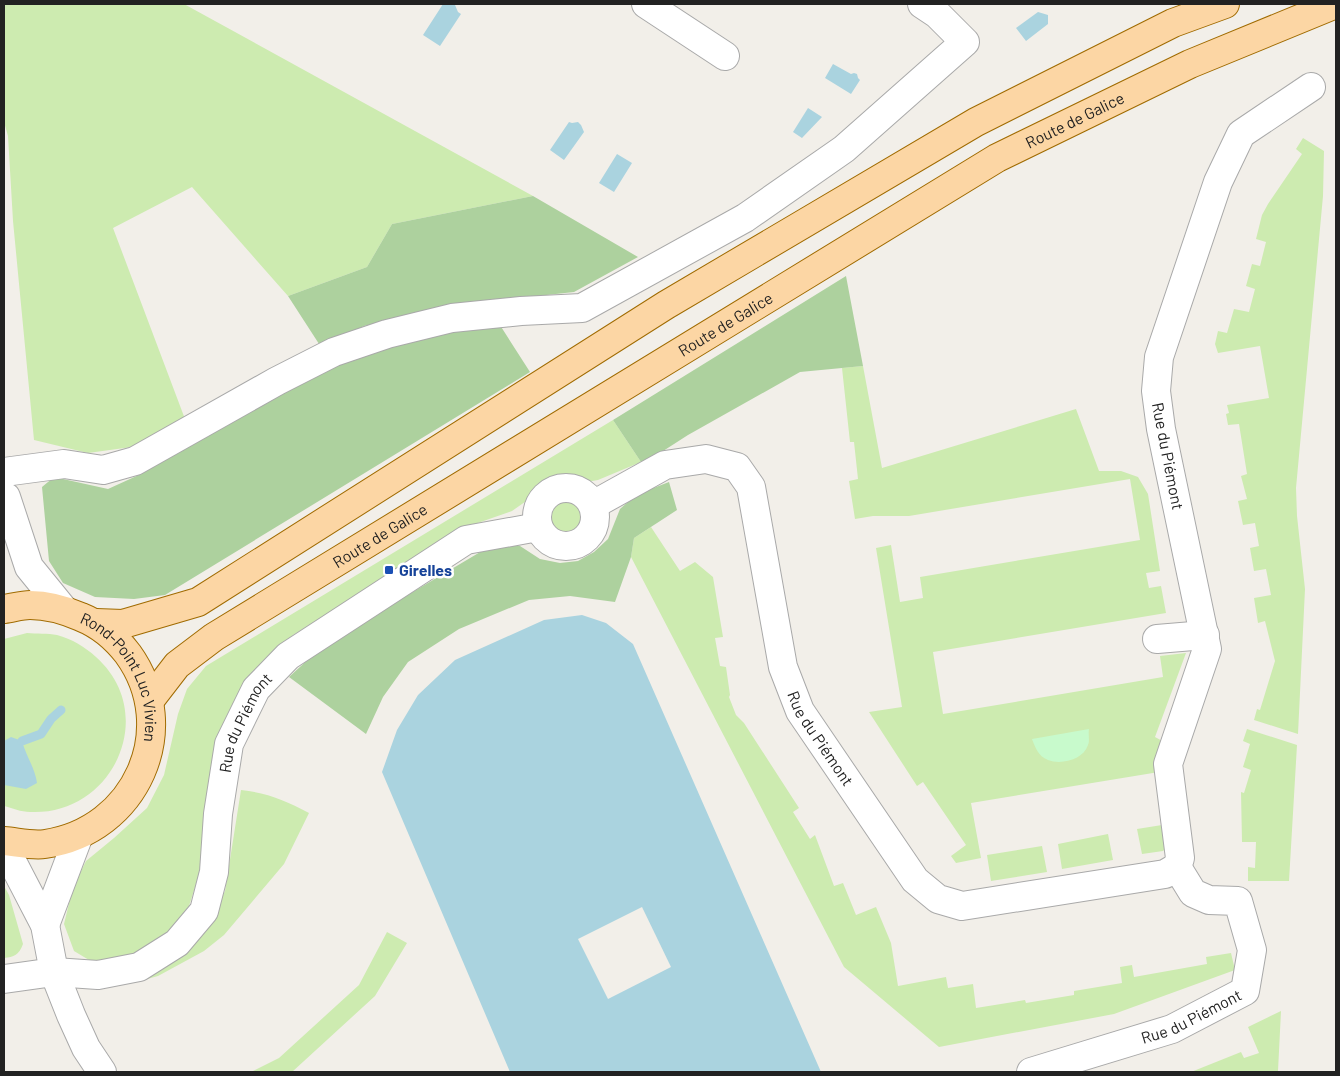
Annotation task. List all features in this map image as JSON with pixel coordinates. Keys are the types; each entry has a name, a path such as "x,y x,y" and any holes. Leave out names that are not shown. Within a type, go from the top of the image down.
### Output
{"main road":[{"path":"96,623 123,624 198,602 666,305 967,127 1172,23 1225,4"},
{"name":"Route de Galice","path":"150,700 177,665 214,637 997,158 1190,64 1336,4"},
{"name":"Rond-Point Luc Vivien","path":"4,609 30,605 64,610 96,623 118,641 138,668 150,700 152,738 143,772 123,803 98,825 79,835 44,844 4,841"}],"street":[{"path":"646,4 726,56"},
{"path":"5,477 64,464 103,470 136,461 277,381 334,352 387,334 452,318 521,311 582,308 745,218 836,154 966,42 937,14 922,4"},
{"name":"Rue du Piémont","path":"593,506 665,465 706,459 737,467 751,487 783,667 800,711 915,880 938,899 962,906 1165,874 1177,868 1180,858 1168,764 1207,649 1161,428 1156,390 1159,357 1218,182 1241,134 1312,87"},
{"path":"4,542 5,477"},
{"path":"5,477 29,568 64,610"},
{"path":"572,489 582,493 593,506 595,514 594,524 590,534 576,545 566,547 555,544 546,539 538,527 537,514 540,505 547,495 555,490 572,489"},
{"name":"Rue du Piémont","path":"4,979 54,972 98,975 139,967 177,944 204,911 214,872 218,814 229,744 256,689 288,656 466,540 538,527"},
{"path":"1157,639 1205,635"},
{"path":"45,925 79,835"},
{"path":"4,846 45,925 54,972 86,1048 102,1072"},
{"name":"Rue du Piémont","path":"1031,1072 1172,1030 1245,991 1252,950 1238,901 1209,900 1193,893 1177,868"}],"green space":[{"path":"4,4 184,4 533,196 392,224 367,267 288,296 192,187 113,228 185,419 139,446 88,453 34,440 13,221 8,136 4,122"},
{"path":"1303,138 1324,151 1323,196 1296,488 1305,589 1298,734 1254,720 1257,709 1260,710 1275,661 1265,621 1258,623 1254,598 1271,595 1266,569 1254,571 1250,548 1259,546 1255,523 1243,525 1238,501 1247,499 1241,476 1247,474 1239,424 1228,425 1226,414 1229,413 1227,405 1269,398 1260,346 1218,353 1215,344 1218,331 1227,333 1234,309 1249,312 1255,289 1246,286 1252,264 1260,266 1266,242 1256,239 1262,215 1302,154 1296,149"},
{"path":"533,196 638,257 574,292 454,305 364,326 321,347 288,296 367,267 392,224"},
{"path":"846,276 863,366 800,372 688,435 660,453 641,462 613,420"},
{"path":"498,322 530,372 165,595 134,599 95,597 63,583 49,561 42,487 54,477 108,489 141,474 323,367 428,333"},
{"path":"863,366 882,468 1076,409 1099,471 1121,471 1138,477 1148,494 1160,571 1146,573 1149,588 1161,586 1166,613 933,652 943,714 1163,677 1160,656 1186,653 1155,737 1166,743 1159,772 971,803 981,858 956,863 951,856 966,845 923,782 917,786 869,712 902,707 876,548 891,545 900,602 923,598 920,577 1140,540 1130,479 909,516 873,516 855,519 849,481 858,479 854,442 850,442 842,368"},
{"path":"613,420 641,462 598,480 581,483 563,481 545,483 532,497 512,511 472,525 293,635 260,666 234,701 216,753 202,865 189,906 168,933 137,954 94,963 74,951 64,924 73,887 86,861 147,808 164,775 178,714 187,689 206,666"},
{"path":"669,482 677,510 634,538 631,557 615,602 570,596 529,600 459,629 408,662 383,697 366,734 289,677 325,644 487,548 507,543 520,546 540,559 560,563 578,561 594,552 608,539 620,509 629,501"},
{"path":"565,501 571,502 576,506 580,511 580,523 576,528 571,532 565,533 559,532 554,528 550,523 549,517 550,511 554,506 559,502"},
{"path":"651,527 680,571 695,562 713,577 723,637 715,638 720,666 726,667 729,697 736,715 744,723 799,808 793,812 810,839 815,835 834,886 843,883 856,915 876,907 891,943 898,986 946,977 948,988 973,984 976,1008 1025,1000 1026,1003 1074,995 1074,991 1122,983 1120,967 1132,965 1134,977 1207,964 1206,957 1231,953 1235,970 1114,1014 939,1047 844,967 631,557 634,538"},
{"path":"27,633 50,634 63,637 78,644 96,657 115,680 124,706 125,732 118,757 104,780 84,797 59,809 30,812 4,806 4,639"},
{"path":"1089,729 1089,743 1085,750 1077,758 1071,760 1059,762 1048,760 1037,751 1032,739"},
{"path":"1247,729 1297,745 1289,881 1248,881 1248,867 1255,868 1256,842 1242,842 1241,792 1244,793 1251,770 1243,767 1250,744 1243,741"},
{"path":"241,790 276,798 309,813 284,864 224,935 204,951 158,976 133,983 159,968 211,920 225,891"},
{"path":"1162,825 1167,847 1163,851 1142,854 1137,829"},
{"path":"1108,834 1113,860 1062,869 1058,844"},
{"path":"1042,846 1047,872 991,881 987,855"},
{"path":"4,886 9,895 23,944 16,955 4,958"},
{"path":"387,932 407,943 375,996 292,1072 251,1072 279,1058 359,985"},
{"path":"1281,1011 1278,1071 1191,1072 1241,1052 1244,1058 1259,1053 1248,1027"}],"water":[{"path":"443,4 455,5 461,14 440,46 423,35"},
{"path":"1038,12 1048,15 1048,24 1026,41 1016,28"},
{"path":"833,64 851,74 857,74 860,80 851,94 825,78"},
{"path":"808,108 822,117 802,138 793,132"},
{"path":"569,122 578,122 584,132 564,160 550,150"},
{"path":"617,154 632,163 614,192 599,183"},
{"path":"582,615 606,623 633,644 821,1072 510,1072 382,772 397,730 418,695 455,660 544,620"},
{"path":"11,737 22,741 36,778 37,783 26,789 4,785 4,741"}],"pier":[{"path":"642,907 671,967 608,999 578,939"}],"waterway":[{"path":"22,741 41,734 51,719 61,710"}],"place":[{"name":"Girelles","path":"389,570"}]}
